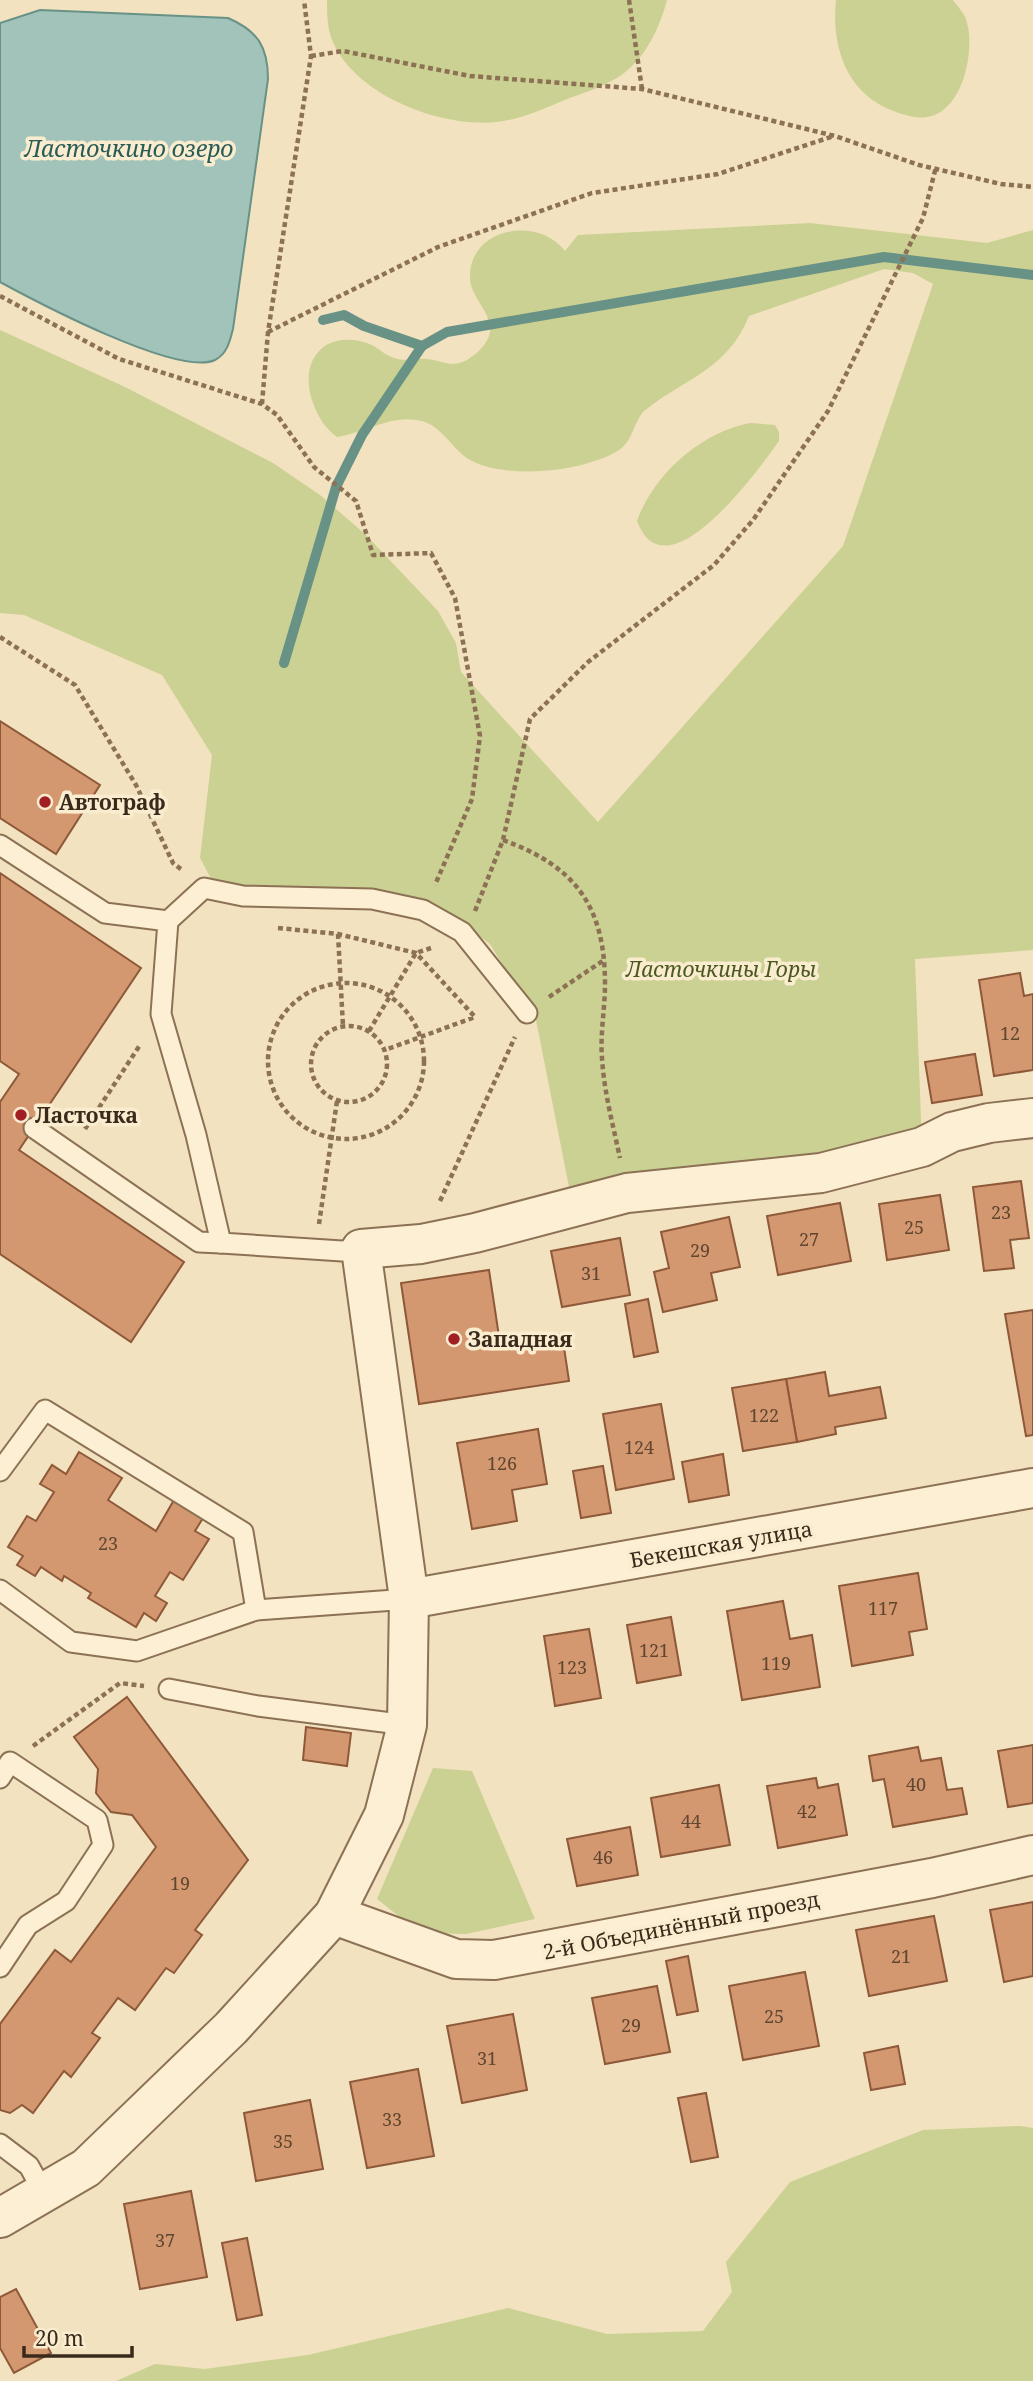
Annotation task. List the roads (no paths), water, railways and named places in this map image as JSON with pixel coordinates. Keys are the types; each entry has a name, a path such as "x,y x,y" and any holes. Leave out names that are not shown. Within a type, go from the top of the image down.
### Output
{"street":[{"path":"0,2218 86,2168 162,2098 231,2028 334,1915 384,1815 407,1725 409,1600 352,1250 421,1244 627,1193 821,1173 922,1147 952,1132 989,1123 1033,1118"},
{"name":"Бекешская улица","path":"409,1600 1033,1489"},
{"name":"2-й Объединённый проезд","path":"334,1915 456,1959 494,1960 932,1878 1033,1855"}],"lane":[{"path":"0,845 105,913 168,920"},
{"path":"221,1243 196,1135 161,1014 168,920 204,888 243,896 372,899 424,910 462,932 527,1013"},
{"path":"34,1128 199,1242 352,1250"},
{"path":"0,1471 46,1410 243,1532 256,1611"},
{"path":"0,1590 71,1642 137,1651 256,1611 409,1600"},
{"path":"169,1689 258,1706 407,1725"},
{"path":"0,1967 28,1925 66,1900 103,1845 97,1820 5,1770"},
{"path":"0,2144 29,2166 45,2194"}],"water":[{"name":"Ласточкино озеро","path":"40,10 228,18 254,35 263,49 268,79 233,329 225,351 215,360 197,362 171,358 140,348 75,320 0,282 0,23"}],"waterway":[{"path":"284,663 336,487 362,435 422,346 447,332 884,257 1033,275"},
{"path":"323,320 344,315 364,326 422,346"}],"place":[{"name":"Автограф","path":"45,802"},
{"name":"Ласточка","path":"21,1115"},
{"name":"Западная","path":"454,1339"}],"park label":[{"name":"Ласточкины Горы","path":"721,969"}]}
